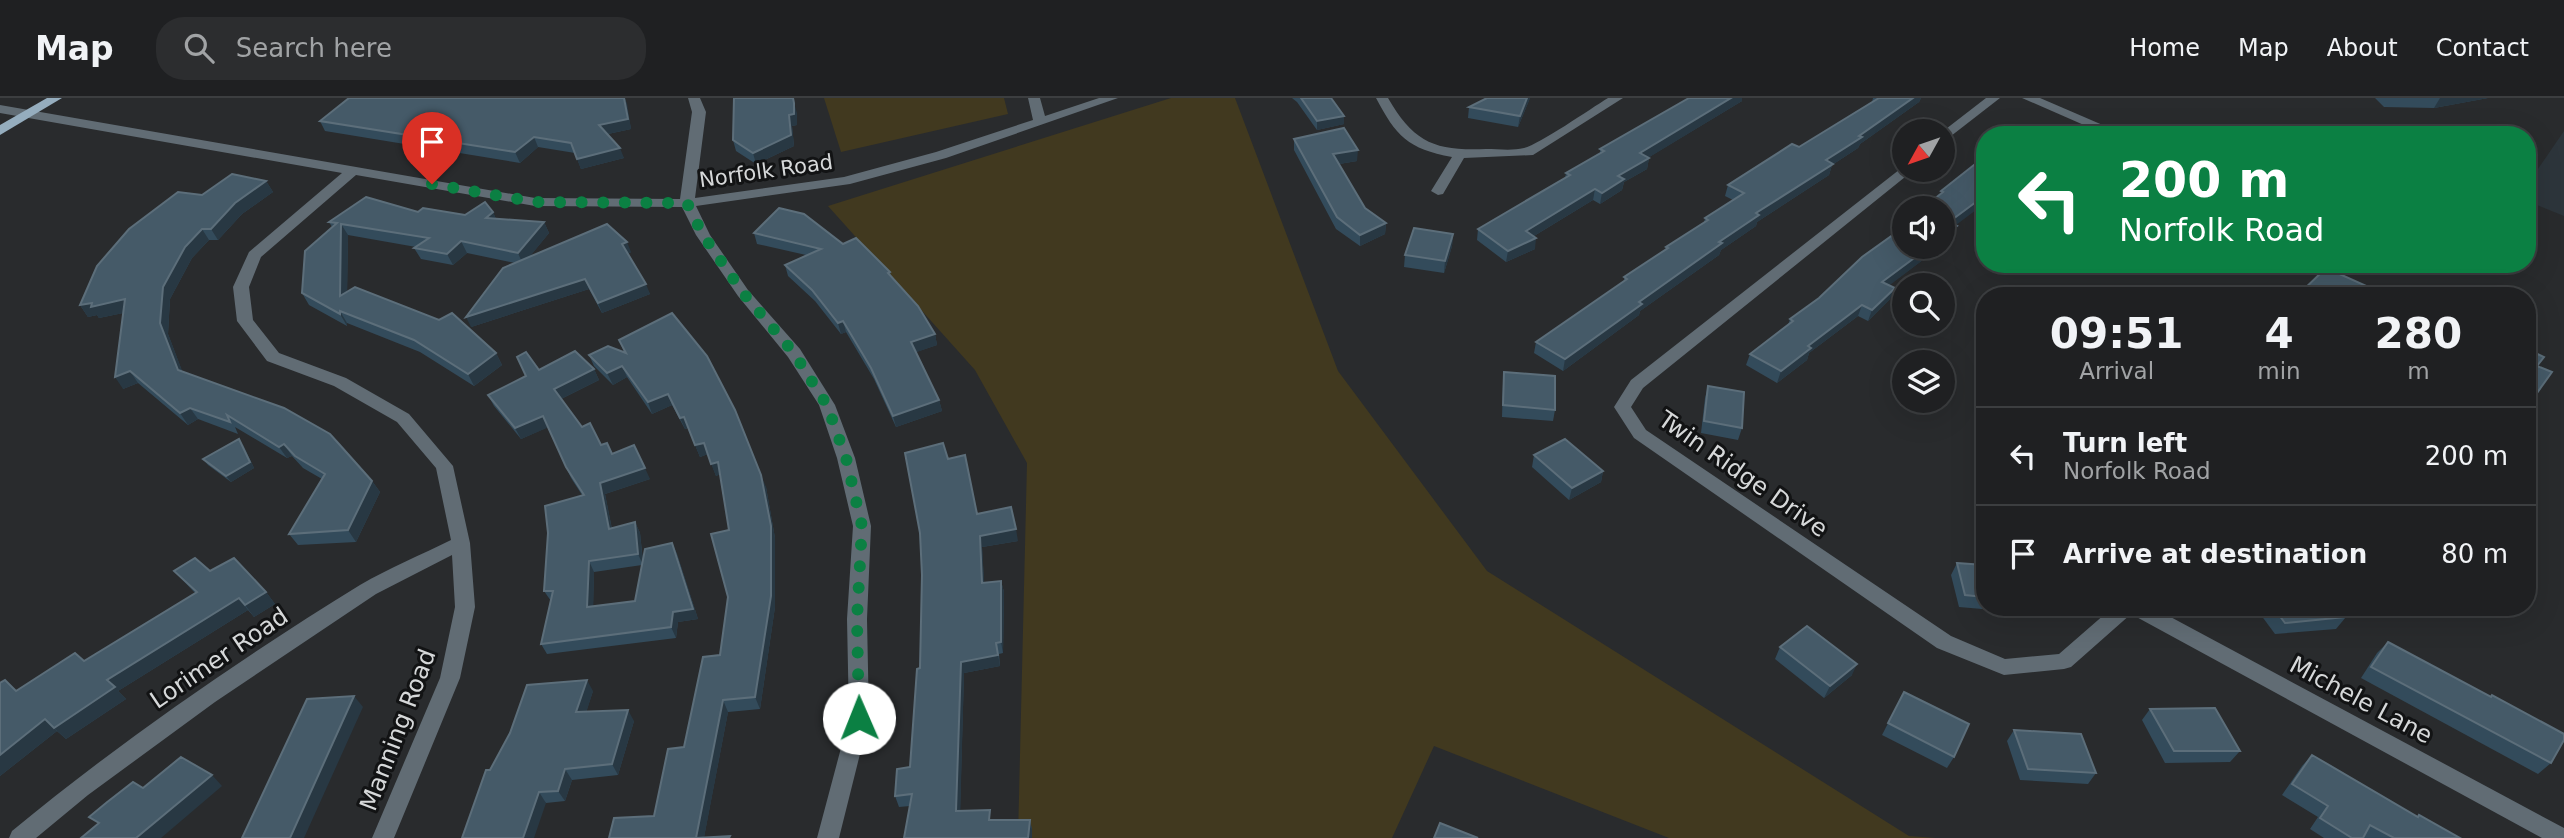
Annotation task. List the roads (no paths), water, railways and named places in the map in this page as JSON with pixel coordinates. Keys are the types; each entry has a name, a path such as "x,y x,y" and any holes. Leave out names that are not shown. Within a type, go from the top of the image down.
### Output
{"main road":[{"path":"0,131 56,98"}],"street":[{"path":"694,98 699,112 687,203 716,254 743,293 794,353 827,405 846,458 862,526 857,619 859,718 828,838"},
{"path":"1034,98 1040,120"},
{"name":"Norfolk Road","path":"0,108 535,202 687,203 845,181 941,155 1112,98"},
{"path":"1382,98 1400,132 1429,149 1460,154 1528,152 1617,98"},
{"path":"1955,129 1994,98"},
{"path":"2028,98 2098,126"},
{"path":"1438,191 1460,154"},
{"name":"Manning Road","path":"354,170 254,255 241,287 245,321 273,356 340,382 403,418 444,466 461,543 465,607 450,678 383,838"},
{"name":"Twin Ridge Drive","path":"1892,180 1637,384 1622,407 1640,434 1944,642 2004,667 2064,661 2116,616"},
{"name":"Lorimer Road","path":"20,838 80,788 208,695 369,589 461,543"},
{"name":"Michele Lane","path":"2152,616 2561,838"}]}
